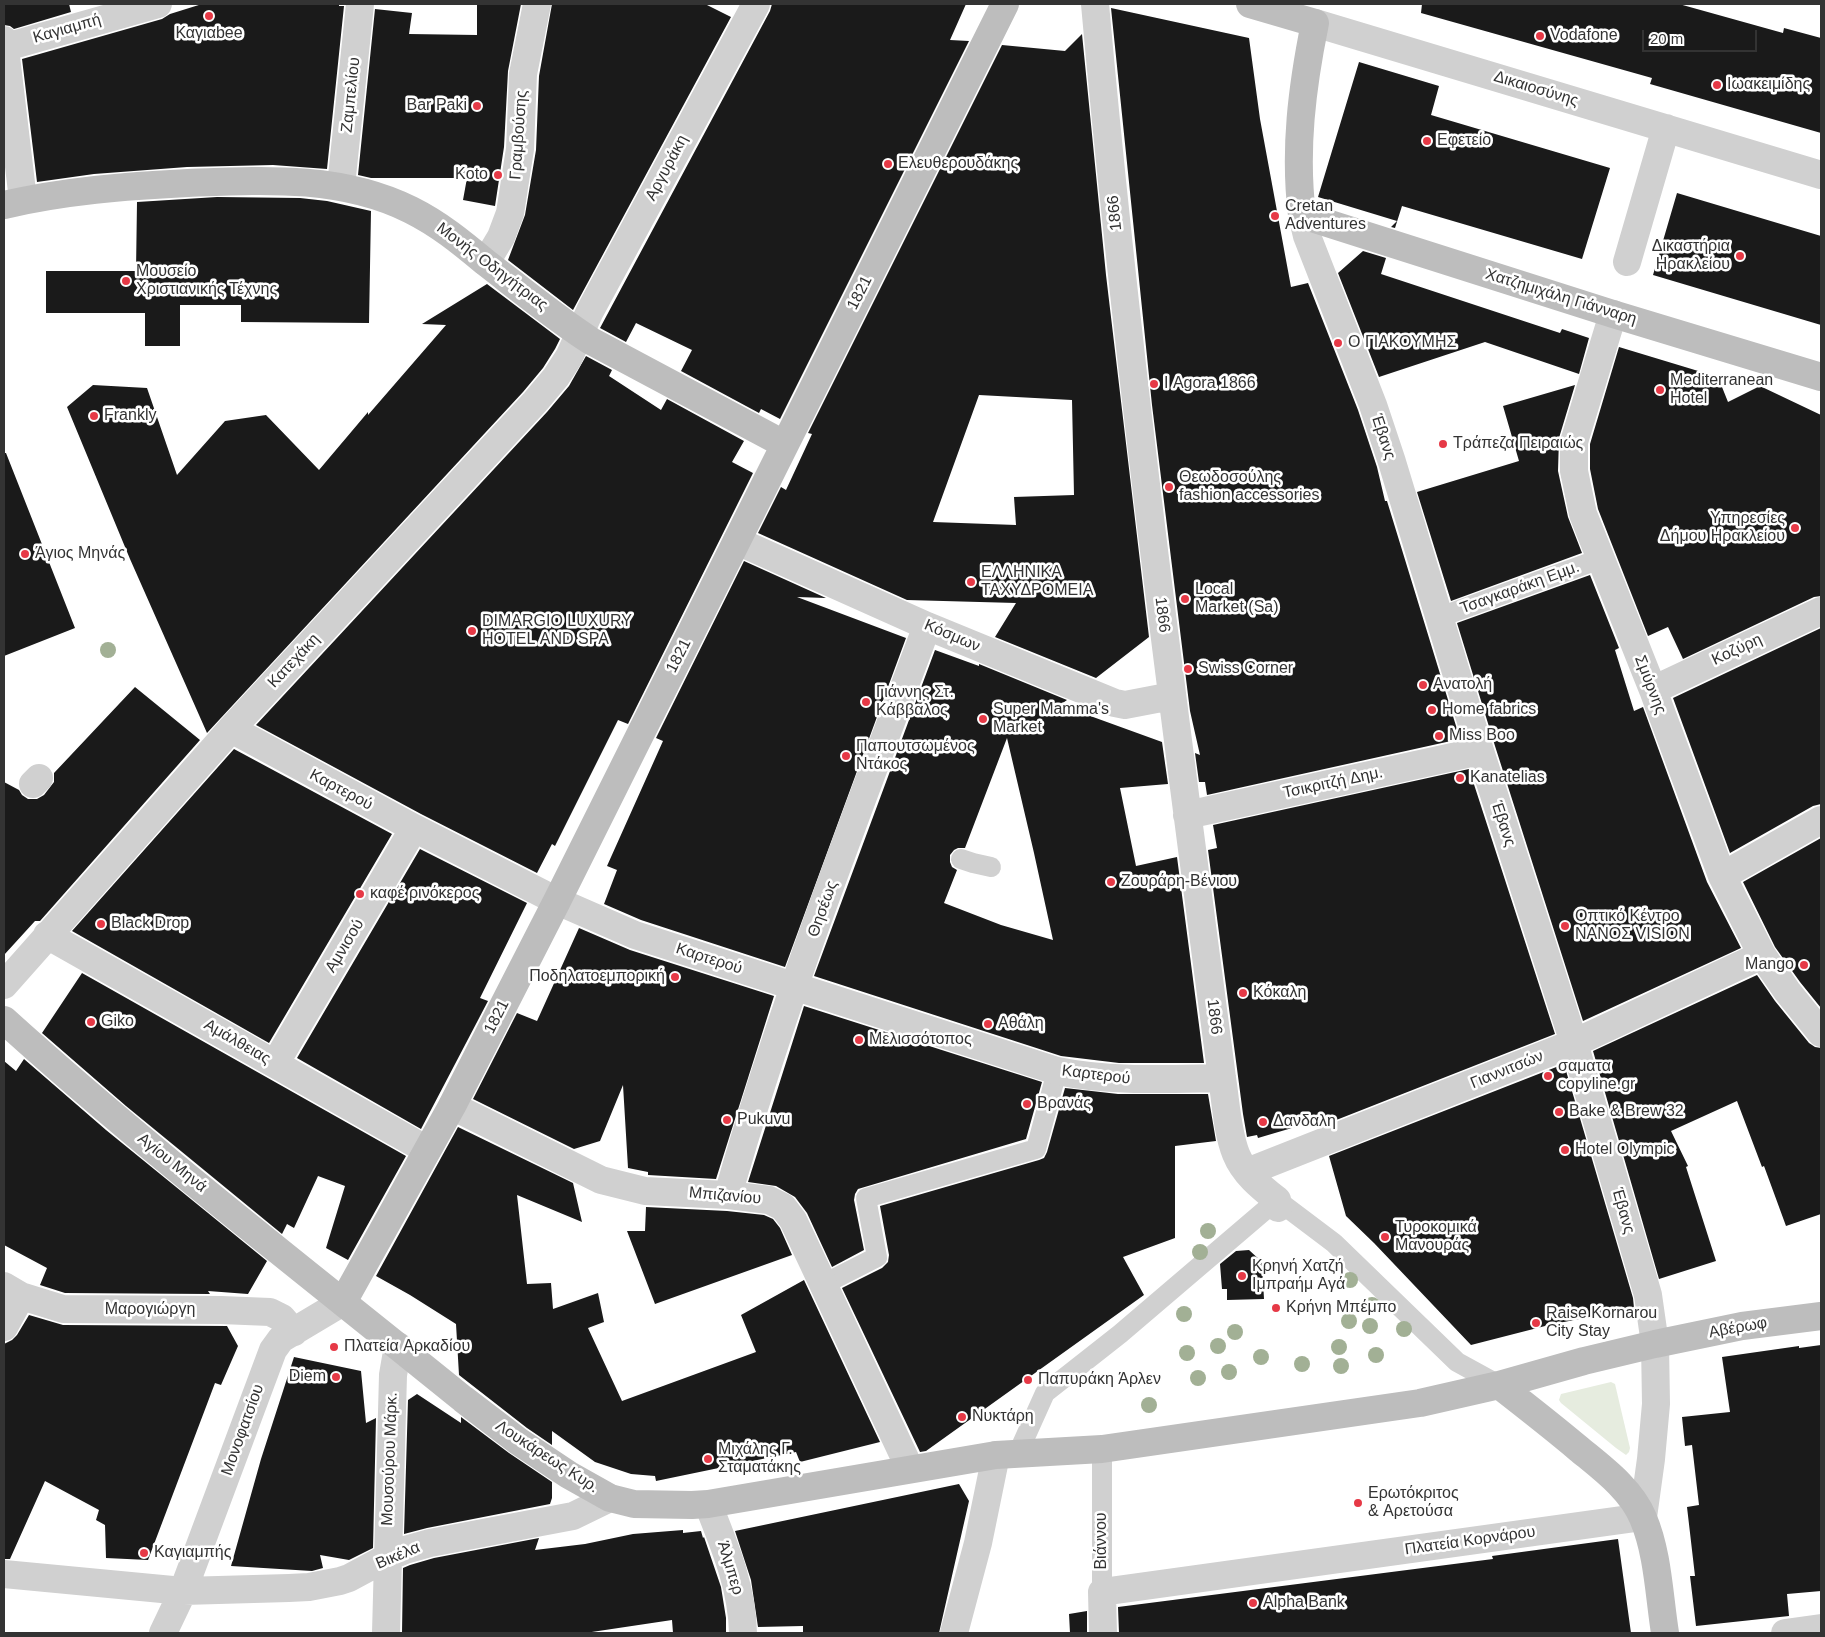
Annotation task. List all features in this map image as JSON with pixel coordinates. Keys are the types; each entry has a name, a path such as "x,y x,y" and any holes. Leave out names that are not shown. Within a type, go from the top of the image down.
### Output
{"street":[{"name":"Καγιαμπή","path":"5,44 158,4"},
{"name":"Ζαμπελίου","path":"341,186 360,4"},
{"name":"Γραμβούσης","path":"486,262 502,237 510,213 520,149 523,74 536,4"},
{"name":"1821","path":"344,1302 452,1106 557,901 1005,4"},
{"name":"1866","path":"1095,4 1109,155 1137,412 1222,1078 1232,1140 1237,1156 1247,1172 1278,1204"},
{"name":"Δικαιοσύνης","path":"1250,4 1821,175"},
{"name":"Αργυράκη","path":"580,334 746,7"},
{"name":"Έβανς","path":"1314,23 1300,113 1299,169 1302,215 1307,236 1373,406 1480,751 1574,1044 1648,1295 1655,1344 1656,1404 1643,1517 1653,1555 1664,1633"},
{"path":"5,44 14,203"},
{"path":"1627,262 1666,128"},
{"name":"Μονής Οδηγήτριας","path":"14,203 102,189 144,185 282,181 341,186 384,197 412,210 450,232 580,334 613,354 784,444"},
{"name":"Χατζημιχάλη Γιάνναρη","path":"1302,215 1613,314 1821,377"},
{"name":"Σμύρνης","path":"1613,314 1574,442 1574,472 1578,496 1722,876 1762,955 1787,991 1821,1033"},
{"name":"Κατεχάκη","path":"4,985 231,729 535,402 556,377 569,357 580,334"},
{"name":"Κόσμων","path":"737,541 927,626 1114,703 1125,705 1172,696"},
{"name":"Κοζύρη","path":"1652,690 1821,611"},
{"name":"Θησέως","path":"728,1195 747,1129 794,986 861,828 927,626"},
{"name":"Καρτερού","path":"231,729 414,828 557,901 635,935 1057,1071 1100,1078 1135,1080 1222,1078"},
{"name":"Τσικριτζή Δημ.","path":"1187,815 1480,751"},
{"path":"1722,876 1821,820"},
{"name":"Αμνισού","path":"275,1064 414,828"},
{"name":"Αμάλθειας","path":"47,935 428,1150"},
{"name":"Γιαννιτσών","path":"1247,1172 1574,1044 1762,955"},
{"name":"Αγίου Μηνά","path":"4,1020 136,1134 344,1302"},
{"name":"Μπιζανίου","path":"452,1106 601,1180 645,1191 728,1195 769,1200 783,1207 793,1220 910,1469"},
{"path":"4,1327 12,1291"},
{"name":"Μαρογιώργη","path":"12,1291 63,1309 270,1312 282,1318 294,1332"},
{"name":"Μονοφατσίου","path":"183,1591 273,1350 281,1339 344,1302"},
{"name":"Λουκάρεως Κυρ.","path":"344,1302 463,1399 518,1441 569,1475 610,1498 634,1504 708,1504 1007,1454"},
{"name":"Αβέρωφ","path":"1499,1385 1584,1360 1655,1344 1742,1326 1821,1316"},
{"name":"Μουσούρου Μάρκ.","path":"386,1633 393,1375 398,1346"},
{"path":"954,1633 986,1508 1007,1454 1102,1449 1420,1403 1499,1385 1542,1418 1609,1475 1629,1494 1643,1517"},
{"name":"Βικέλα","path":"4,1574 183,1591 289,1588 316,1585 349,1578 388,1557 430,1543 573,1516 610,1498"},
{"name":"Άλμπερ","path":"708,1504 737,1582 741,1603 743,1633"},
{"name":"Πλατεία Κορνάρου","path":"1102,1592 1643,1517"},
{"path":"163,1633 183,1591"},
{"name":"Βιάννου","path":"1102,1592 1103,1633"},
{"path":"1785,1633 1821,1628"}],"lane":[{"name":"Τσαγκαράκη Εμμ.","path":"1440,618 1600,558"},
{"path":"961,859 973,864 991,867"},
{"path":"824,1284 877,1257 866,1198 1036,1149 1057,1071"},
{"path":"1007,1454 1045,1393 1278,1204 1334,1243 1457,1362 1499,1385"},
{"name":"Βιάννου","path":"1102,1449 1102,1592"}],"shaded area":[{"path":"1611,1382 1615,1384 1630,1448 1626,1455 1559,1400 1561,1394"}],"building":[{"path":"4,4 69,4 71,12 14,29 4,25"},
{"path":"202,4 339,4 339,6 344,6 327,169 273,165 187,167 94,174 37,182 22,59 162,19 170,14"},
{"path":"477,4 521,4 508,71 504,147 495,206 463,200 467,178 371,178 358,175 375,9 412,13 409,34 477,35"},
{"path":"552,4 705,4 731,17 573,310 508,260 525,215 536,150 539,76"},
{"path":"772,4 966,4 950,40 969,41 780,419 761,409 759,413 681,371 692,350 636,323 626,342 600,328 770,11"},
{"path":"1422,4 1679,4 1783,33 1784,28 1821,38 1821,133 1650,84 1652,78 1421,13"},
{"path":"1111,8 1249,38 1260,119 1291,287 1308,283 1358,410 1460,739 1207,795 1205,782 1199,782 1195,753 1200,755 1190,711 1152,405"},
{"path":"1082,34 1106,275 1149,637 1096,678 995,637 1016,603 907,600 758,533 781,487 786,490 812,434 808,433 1002,45 1065,51","holes":["979,395 1072,400 1074,495 1014,497 1016,525 933,522"]},
{"name":"Εφετείο","path":"1359,62 1439,86 1431,115 1610,168 1582,259 1402,206 1395,228 1391,227 1397,221 1318,197"},
{"name":"Δικαστήρια Ηρακλείου","path":"1677,193 1821,236 1821,325 1653,275"},
{"path":"217,197 300,198 327,201 371,211 369,323 241,322 241,305 180,305 180,346 145,346 145,313 46,313 46,271 136,271 137,202"},
{"path":"1363,251 1386,258 1381,274 1560,333 1562,329 1589,338 1579,374 1485,342 1379,377 1338,273"},
{"path":"487,284 560,339 555,349 543,368 523,392 207,733 130,559 67,407 93,385 147,388 177,475 225,421 266,415 319,470 446,325 422,324"},
{"path":"1619,347 1718,377 1728,402 1760,386 1821,415 1821,596 1814,597 1683,659 1668,627 1648,636 1598,509 1590,469 1590,444"},
{"path":"586,356 612,370 609,376 661,410 667,399 744,441 732,462 753,473 628,724 618,720 555,846 552,844 537,873 421,814 256,725 547,412 569,386"},
{"path":"1575,385 1559,438 1558,471 1568,517 1582,553 1451,601 1417,492 1519,461 1503,406"},
{"name":"Άγιος Μηνάς","path":"4,453 6,453 75,628 4,656"},
{"path":"744,561 826,598 797,597 906,638 785,967 641,920 604,904 617,870 607,866 663,741 656,738"},
{"path":"1590,575 1619,648 1615,650 1634,711 1643,707 1707,882 1741,948 1583,1021 1457,623"},
{"path":"1821,628 1821,804 1813,806 1730,853 1673,698"},
{"path":"935,650 979,666 979,664 1067,700 1060,705 1162,742 1168,784 1120,788 1136,866 1177,857 1204,1063 1119,1063 1061,1056 814,976","holes":["1007,738 1053,940 1001,925 944,903 957,870 952,867 950,855 958,848 965,848"]},
{"path":"135,687 200,740 40,921 35,921 4,955 4,782 19,790 28,799 37,799 44,795 54,782 54,773"},
{"path":"234,749 392,834 269,1043 72,931"},
{"path":"1469,769 1555,1034 1321,1126 1319,1120 1258,1138 1257,1135 1247,1137 1208,850 1217,848 1213,825"},
{"path":"1821,838 1821,1008 1775,947 1743,882"},
{"path":"420,849 527,903 480,998 488,1001 421,1129 297,1058"},
{"path":"579,928 630,950 774,996 716,1179 648,1175 648,1172 628,1168 623,1085 600,1141 574,1149 473,1099 517,1013 537,1021"},
{"path":"82,973 406,1156 348,1260 326,1248 345,1186 318,1176 294,1228 287,1224 282,1234 126,1106 42,1033"},
{"path":"1757,975 1809,1043 1821,1048 1821,1214 1786,1226 1737,1101 1671,1131 1688,1166 1686,1167 1716,1261 1659,1279 1593,1051"},
{"path":"804,1006 1042,1082 1026,1139 858,1189 854,1200 864,1250 832,1267 807,1213 795,1197 776,1186 748,1182"},
{"path":"24,1059 106,1130 267,1261 248,1294 208,1291 210,1294 65,1293 40,1285 47,1268 4,1245 4,1061 16,1071"},
{"path":"1564,1064 1633,1298 1634,1308 1549,1325 1471,1345 1346,1216 1329,1156"},
{"path":"1065,1088 1118,1094 1208,1094 1216,1141 1175,1146 1175,1238 1123,1257 1144,1295 926,1451 920,1452 842,1288 882,1268 888,1262 889,1255 880,1206 1044,1158"},
{"path":"458,1127 573,1183 582,1222 517,1195 527,1284 551,1283 553,1309 598,1293 604,1322 588,1328 622,1401 756,1352 741,1315 804,1280 880,1442 800,1462 796,1452 656,1481 655,1476 631,1474 595,1462 552,1431 552,1445 527,1428 459,1375 456,1324 376,1276"},
{"path":"646,1207 764,1215 773,1219 780,1228 792,1255 655,1304 627,1231 645,1231"},
{"name":"Κρηνή Χατζή Ιμπραήμ Αγά","path":"1249,1250 1262,1262 1264,1299 1227,1300 1227,1289 1222,1289 1220,1264 1236,1251"},
{"path":"29,1315 63,1325 227,1326 238,1346 221,1385 215,1383 148,1560 106,1558 105,1525 96,1520 99,1510 45,1481 10,1559 4,1559 4,1344 17,1335"},
{"path":"1821,1345 1821,1591 1787,1594 1789,1616 1696,1626 1690,1576 1695,1576 1687,1507 1699,1505 1692,1445 1685,1446 1682,1417 1730,1412 1722,1357 1799,1346 1799,1348"},
{"path":"294,1357 361,1371 366,1423 376,1418 373,1548 349,1560 320,1555 323,1568 312,1571 231,1566 261,1459"},
{"path":"417,1394 461,1423 461,1417 552,1482 550,1504 404,1534 408,1400"},
{"path":"959,1484 969,1501 939,1633 803,1633 803,1626 758,1627 751,1580 735,1531"},
{"path":"683,1530 683,1533 701,1531 704,1537 721,1587 726,1618 726,1633 673,1633 672,1620 585,1633 402,1633 403,1568 410,1565 434,1558 539,1538 535,1550 585,1544 633,1534"},
{"path":"1618,1539 1631,1633 1119,1633 1118,1607 1493,1559 1492,1556"},
{"path":"1087,1611 1087,1633 1070,1633 1069,1614"}],"place":[{"name":"Καγιαbee","path":"209,16"},
{"name":"Vodafone","path":"1540,36"},
{"name":"Ιωακειμίδης","path":"1717,85"},
{"name":"Bar Paki","path":"477,106"},
{"name":"Εφετείο","path":"1427,141"},
{"name":"Ελευθερουδάκης","path":"888,164"},
{"name":"Koto","path":"498,175"},
{"name":"Cretan Adventures","path":"1275,216"},
{"name":"Δικαστήρια Ηρακλείου","path":"1740,256"},
{"name":"Μουσείο Χριστιανικής Τέχνης","path":"126,281"},
{"name":"Ο ΓΙΑΚΟΥΜΗΣ","path":"1338,343"},
{"name":"I Agora 1866","path":"1154,384"},
{"name":"Mediterranean Hotel","path":"1660,390"},
{"name":"Frankly","path":"94,416"},
{"name":"Τράπεζα Πειραιώς","path":"1443,444"},
{"name":"Θεωδοσούλης fashion accessories","path":"1169,487"},
{"name":"Υπηρεσίες Δήμου Ηρακλείου","path":"1795,528"},
{"name":"Άγιος Μηνάς","path":"25,554"},
{"name":"ΕΛΛΗΝΙΚΑ ΤΑΧΥΔΡΟΜΕΙΑ","path":"971,582"},
{"name":"Local Market (Sa)","path":"1185,599"},
{"name":"DIMARGIO LUXURY HOTEL AND SPA","path":"472,631"},
{"name":"Swiss Corner","path":"1188,669"},
{"name":"Ανατολή","path":"1423,685"},
{"name":"Γιάννης Στ. Κάββαλος","path":"866,702"},
{"name":"Home fabrics","path":"1432,710"},
{"name":"Super Mamma's Market","path":"983,719"},
{"name":"Miss Boo","path":"1439,736"},
{"name":"Παπουτσωμένος Ντάκος","path":"846,756"},
{"name":"Kanatelias","path":"1460,778"},
{"name":"Ζουράρη-Βένιου","path":"1111,882"},
{"name":"καφέ ρινόκερος","path":"360,894"},
{"name":"Black Drop","path":"101,924"},
{"name":"Οπτικό Κέντρο ΝΑΝΟΣ VISION","path":"1565,926"},
{"name":"Mango","path":"1804,965"},
{"name":"Ποδηλατοεμπορική","path":"675,977"},
{"name":"Κόκαλη","path":"1243,993"},
{"name":"Giko","path":"91,1022"},
{"name":"Αθάλη","path":"988,1024"},
{"name":"Μελισσότοπος","path":"859,1040"},
{"name":"σαματα copyline.gr","path":"1548,1076"},
{"name":"Βρανάς","path":"1027,1104"},
{"name":"Bake & Brew 32","path":"1559,1112"},
{"name":"Pukuvu","path":"727,1120"},
{"name":"Δανδαλη","path":"1263,1122"},
{"name":"Hotel Olympic","path":"1565,1150"},
{"name":"Τυροκομικά Μανουράς","path":"1385,1237"},
{"name":"Κρηνή Χατζή Ιμπραήμ Αγά","path":"1242,1276"},
{"name":"Κρήνη Μπέμπο","path":"1276,1308"},
{"name":"Raise Kornarou City Stay","path":"1536,1323"},
{"name":"Πλατεία Αρκαδίου","path":"334,1347"},
{"name":"Diem","path":"336,1377"},
{"name":"Παπυράκη Άρλεν","path":"1028,1380"},
{"name":"Νυκτάρη","path":"962,1417"},
{"name":"Μιχάλης Γ. Σταματάκης","path":"708,1459"},
{"name":"Ερωτόκριτος & Αρετούσα","path":"1358,1503"},
{"name":"Καγιαμπής","path":"144,1553"},
{"name":"Alpha Bank","path":"1253,1603"}]}
